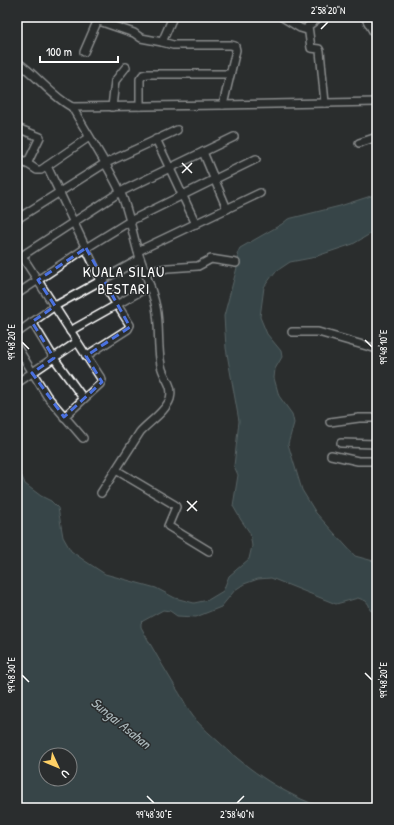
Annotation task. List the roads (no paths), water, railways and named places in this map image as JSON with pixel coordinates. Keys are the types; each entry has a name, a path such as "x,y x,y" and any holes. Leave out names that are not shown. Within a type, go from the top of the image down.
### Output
{"street":[{"path":"162,42 173,17"},
{"path":"282,17 300,28 307,30"},
{"path":"320,17 308,26 307,30 311,48 319,49 320,51 325,103"},
{"path":"365,17 377,38"},
{"path":"84,52 97,22 99,21 134,33 141,38 173,45 210,44 235,46 236,50 223,105"},
{"path":"17,62 63,102 72,107 377,102"},
{"path":"112,107 115,81 126,67"},
{"path":"140,106 140,79 143,75 230,74"},
{"path":"72,107 120,192 130,221 140,259 150,286 158,321 161,365 171,389 171,394 166,407 140,432 101,493"},
{"path":"17,128 40,137 27,164"},
{"path":"17,219 104,164 177,130"},
{"path":"359,143 374,138 377,135"},
{"path":"17,157 37,170 48,166 89,137"},
{"path":"64,417 100,384 102,380 76,342 38,280 19,258 73,221 120,192 234,137"},
{"path":"156,139 196,224"},
{"path":"204,152 227,209"},
{"path":"17,294 130,221 256,159"},
{"path":"48,166 101,280 129,324 129,328 86,356"},
{"path":"138,251 260,193"},
{"path":"17,333 55,306 140,259"},
{"path":"145,272 168,268 198,266 211,259 236,263"},
{"path":"70,331 150,286"},
{"path":"32,322 54,358 83,398"},
{"path":"292,332 318,332 377,349"},
{"path":"17,383 76,342"},
{"path":"17,347 47,396 83,438"},
{"path":"330,422 359,418 377,418"},
{"path":"341,443 377,444"},
{"path":"331,455 358,461 377,461"},
{"path":"116,470 174,505 176,507 168,526 209,551"}],"water":[{"name":"Sungai Asahan","path":"377,194 377,230 353,244 311,258 290,262 275,272 264,287 260,317 267,334 281,351 282,357 275,369 274,378 279,396 292,414 293,418 294,423 288,444 302,490 316,513 355,556 377,562 377,611 374,612 370,610 366,601 358,598 336,604 271,578 258,579 244,584 235,590 221,607 196,617 177,616 170,611 163,610 143,621 141,623 141,627 190,712 207,731 243,763 268,781 295,796 324,808 17,808 17,460 25,484 41,496 51,501 58,508 63,537 71,551 105,574 156,588 175,598 194,603 208,600 223,591 229,576 249,559 252,546 250,533 233,506 238,475 234,466 239,421 226,348 224,316 239,260 237,254 240,248 288,219 340,206"}],"district":[{"name":"KUALA SILAU BESTARI","path":"124,280"}]}
